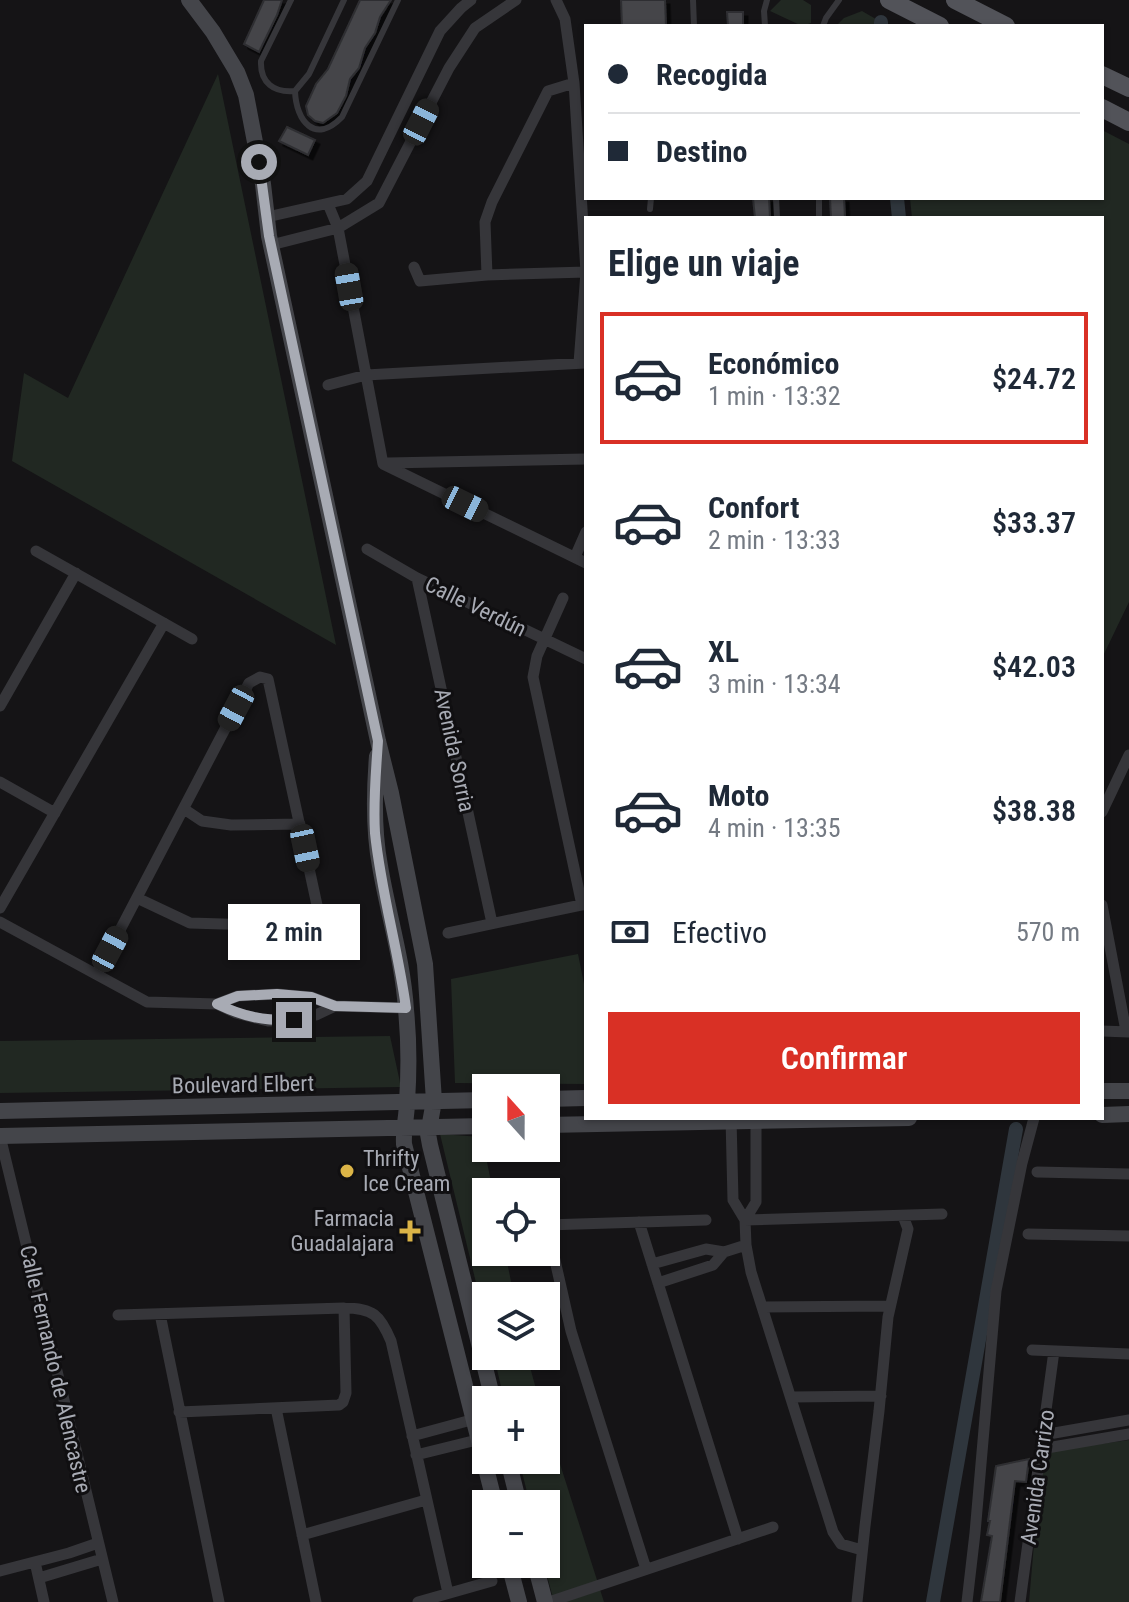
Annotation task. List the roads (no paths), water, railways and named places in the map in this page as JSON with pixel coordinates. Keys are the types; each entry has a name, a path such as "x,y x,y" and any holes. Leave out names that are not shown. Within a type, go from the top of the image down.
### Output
{"main road":[{"path":"889,0 936,24"},
{"path":"955,0 1002,24"},
{"path":"1104,76 1129,88"},
{"path":"1104,109 1129,122"}],"street":[{"path":"267,217 347,199 367,181 440,31 471,0"},
{"path":"271,245 338,228 379,203 449,68 475,28 516,0"},
{"path":"556,0 565,19 574,83 584,240"},
{"path":"194,3 237,72 246,95 271,245 391,793 425,964 434,1101 429,1127 430,1145 490,1386"},
{"path":"487,275 485,222 492,202 548,91 574,83"},
{"path":"328,204 338,228 383,464"},
{"path":"414,267 420,281 584,272"},
{"path":"328,385 366,375 582,363 584,318"},
{"path":"383,464 584,459"},
{"path":"383,464 580,560"},
{"name":"Calle Verdún","path":"367,549 417,578 584,658"},
{"path":"36,551 192,639"},
{"path":"0,706 76,573"},
{"name":"Avenida Sorria","path":"417,578 492,923"},
{"path":"448,933 584,904 533,677 537,656 563,598"},
{"path":"0,908 164,623"},
{"path":"97,974 249,683 260,677 268,679 320,919 315,927 190,923 137,898"},
{"path":"378,741 375,830 406,1008 404,1144 472,1389"},
{"path":"1104,808 1129,755"},
{"path":"0,782 55,813"},
{"path":"374,795 382,788 391,793"},
{"path":"184,809 202,821 231,825 300,824"},
{"path":"1104,915 1128,1032 1104,1031"},
{"path":"0,922 147,1002 217,1004 238,996 277,994 311,997 335,1006 406,1008"},
{"path":"217,1004 236,1013 268,1021 294,1020 335,1006"},
{"path":"1104,1091 1129,1091"},
{"path":"560,1099 584,1098"},
{"name":"Boulevard Elbert","path":"1,1111 472,1100"},
{"path":"1,1111 0,1136 472,1126"},
{"path":"1104,1115 1129,1114"},
{"path":"732,1120 733,1200 745,1220 746,1245 762,1307 836,1539 841,1544 862,1550"},
{"path":"560,1125 756,1120 756,1202 745,1220"},
{"path":"967,1602 996,1291 1033,1120"},
{"name":"Calle Fernando de Alencastre","path":"0,1136 113,1602"},
{"path":"1037,1172 1129,1174"},
{"path":"745,1220 942,1214"},
{"path":"854,1601 890,1306 908,1229 903,1216"},
{"path":"560,1225 706,1220"},
{"path":"639,1222 738,1539"},
{"path":"1028,1234 1129,1236"},
{"path":"652,1264 706,1249 724,1252 746,1245"},
{"path":"658,1283 713,1265 724,1252"},
{"path":"556,1266 571,1331 646,1569"},
{"path":"762,1307 890,1306"},
{"path":"179,1412 339,1405 346,1393 344,1308"},
{"path":"118,1315 344,1308 362,1308 376,1315 391,1341 448,1593"},
{"path":"160,1314 219,1602"},
{"path":"1032,1350 1129,1354"},
{"name":"Avenida Carrizo","path":"1020,1602 1054,1351"},
{"path":"792,1397 881,1396"},
{"path":"276,1408 316,1602"},
{"path":"412,1436 472,1420"},
{"path":"1043,1435 1129,1420"},
{"path":"1041,1449 1129,1434"},
{"path":"416,1455 472,1441"},
{"path":"302,1535 426,1500"},
{"path":"539,1578 547,1602 773,1527"},
{"path":"0,1571 98,1543"},
{"path":"39,1578 102,1559"},
{"path":"35,1562 44,1602"},
{"path":"513,1578 519,1602"},
{"path":"418,1602 492,1581"}],"lane":[{"path":"291,0 261,61 261,72 266,82 275,89 295,91"},
{"path":"344,0 309,74 295,91 295,105 303,123 313,128 334,126 342,117 398,0"},
{"path":"693,0 694,24"},
{"path":"765,24 767,0"},
{"path":"824,24 839,0"},
{"path":"650,209 651,200"}],"waterway":[{"path":"897,200 899,216"},
{"path":"933,1602 1016,1129"}],"place":[{"name":"Thrifty Ice Cream","path":"347,1171"},
{"name":"Farmacia Guadalajara","path":"410,1231"}]}
